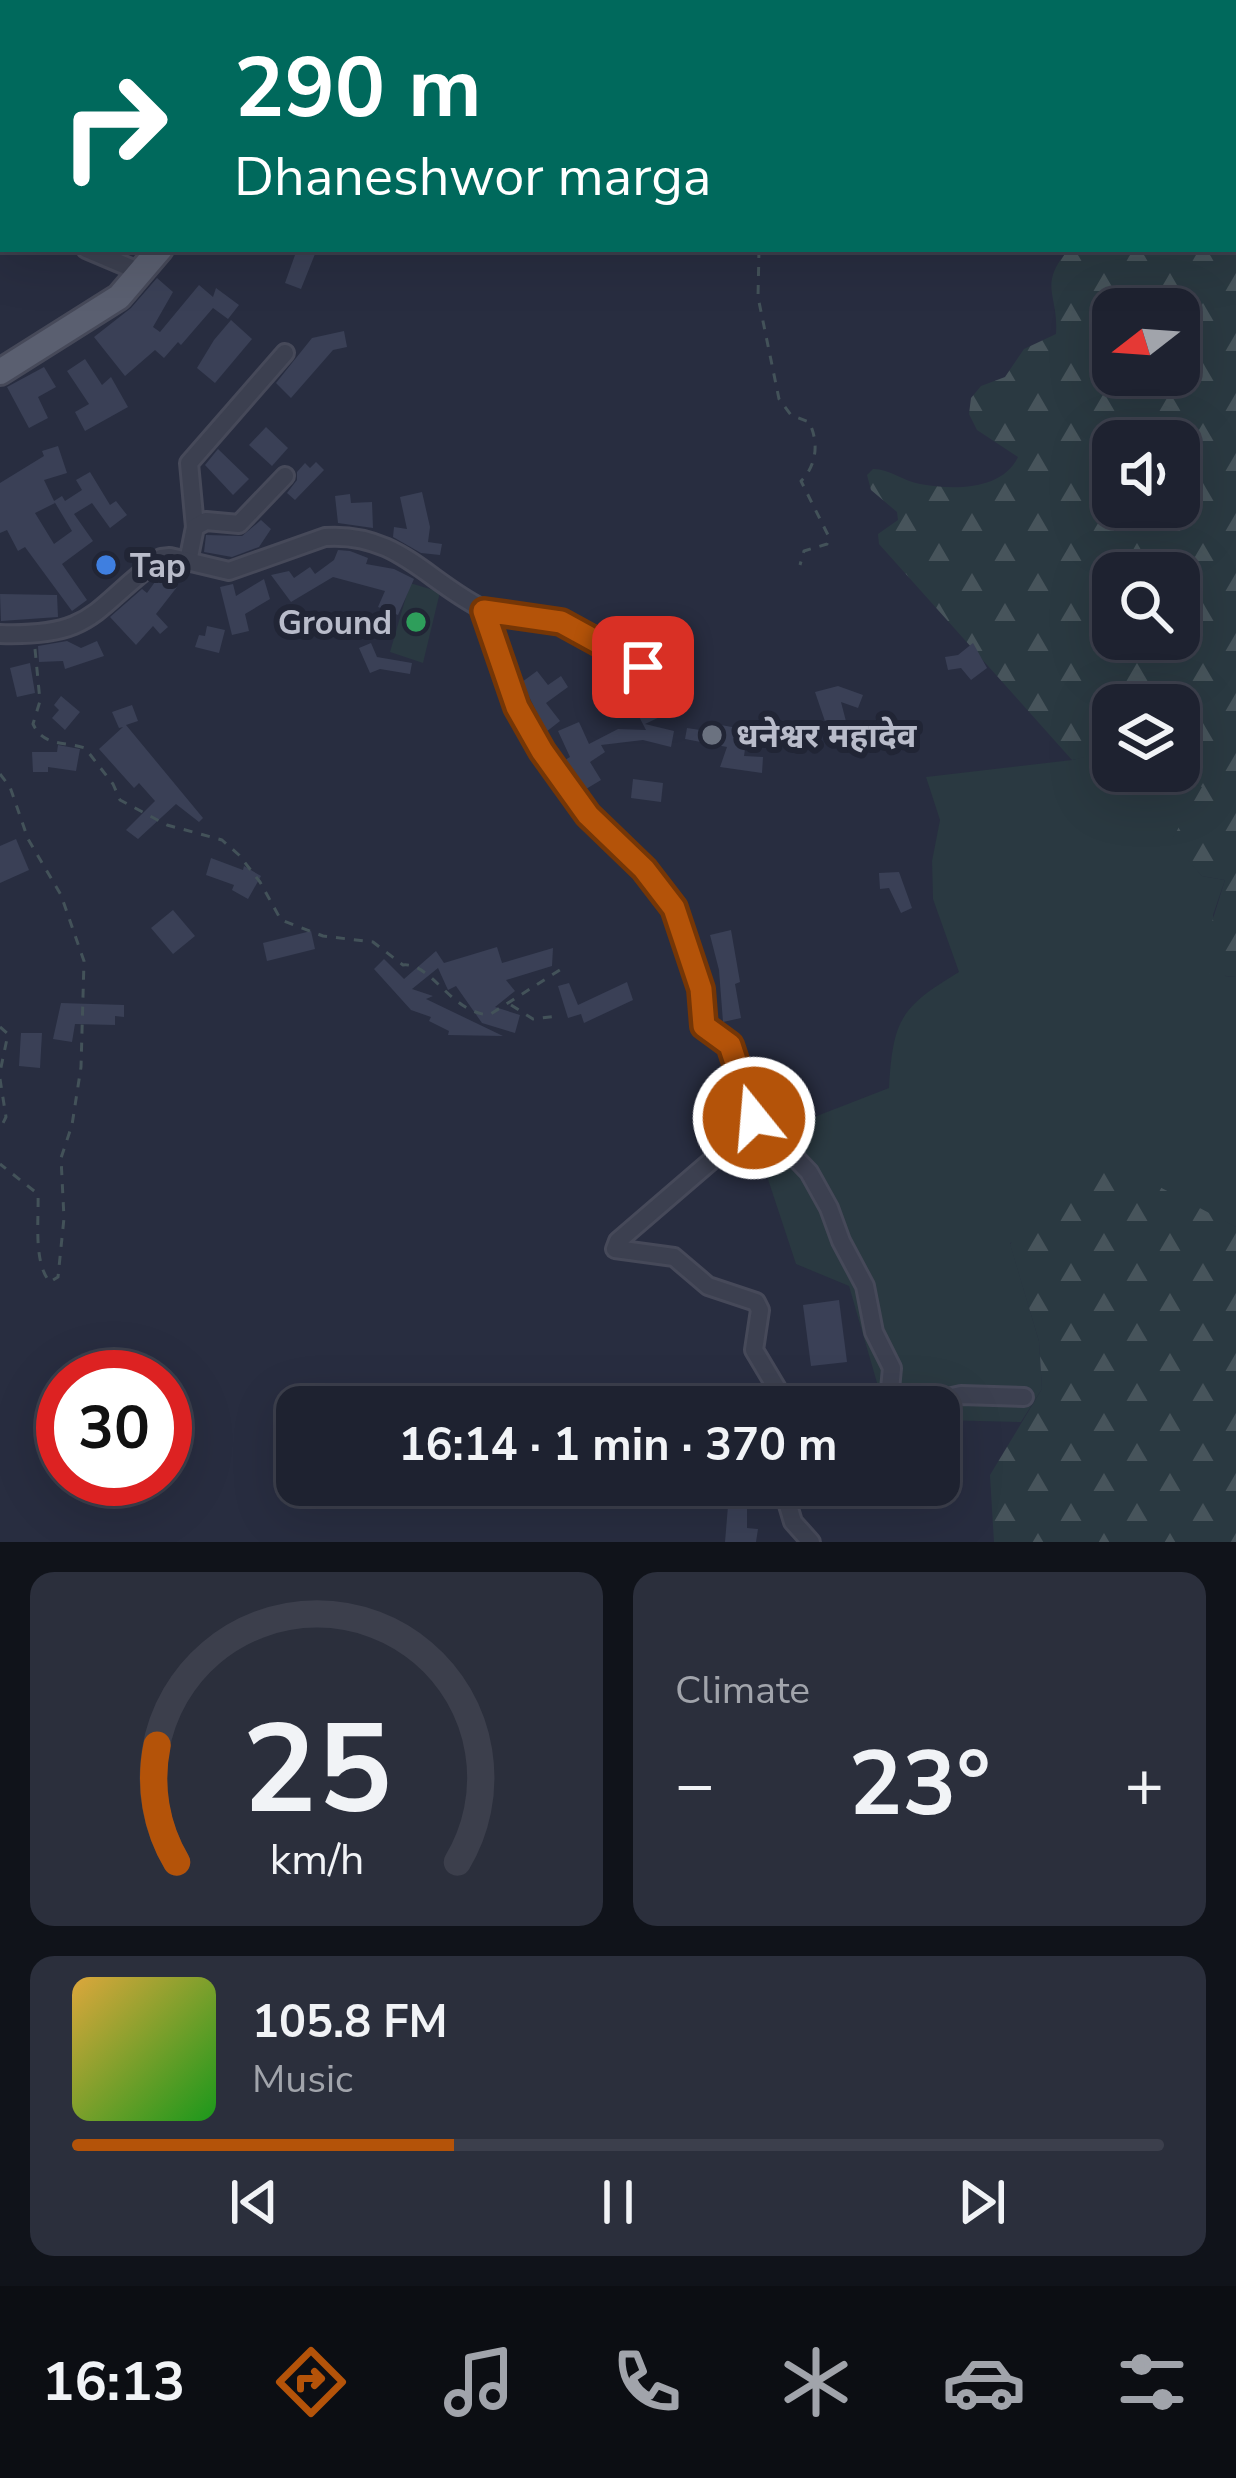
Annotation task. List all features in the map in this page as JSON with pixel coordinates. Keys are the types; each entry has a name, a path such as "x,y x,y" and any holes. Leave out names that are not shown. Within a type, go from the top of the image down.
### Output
{"main road":[{"path":"0,372 119,297 157,252"}],"street":[{"path":"93,252 138,271"},
{"path":"188,562 195,527 189,464 285,353"},
{"path":"195,527 206,521 239,524 285,476"},
{"path":"0,634 34,635 90,620 161,558 229,571 326,537 342,536 409,556 484,611 561,622 587,634 643,667 679,697"},
{"path":"484,611 517,707 542,751 588,815 644,869 674,908 701,989 704,1026 730,1045 754,1124 808,1172 829,1208 865,1286 874,1332 892,1368 890,1386"},
{"path":"754,1124 618,1241 615,1250 674,1257 708,1286 756,1302 760,1310 754,1350 775,1386"},
{"path":"960,1395 1024,1397"},
{"path":"788,1506 793,1522 811,1542"}],"path":[{"path":"759,252 758,297 778,399 791,415 809,422 816,436 812,464 801,481 829,537 826,544 804,551 800,565"},
{"path":"34,635 40,701 33,724 38,734 49,742 85,748 120,800 166,825 222,840 255,873 281,920 323,936 373,942 403,965 414,964 423,970 454,1003 475,1014 489,1015 563,968"},
{"path":"0,774 10,787 19,822 61,895 84,961 81,1067 72,1125 61,1158 60,1265 58,1277 50,1282 43,1276 41,1262 38,1194 0,1164"},
{"path":"510,1004 533,1019 557,1016"},
{"path":"0,1027 8,1034 0,1075 6,1117 0,1129"}],"green space":[{"path":"1067,252 1236,252 1236,977 1210,974 1205,959 1225,880 1202,876 1171,841 1202,787 1200,684 1092,684 1092,756 1072,760 879,544 878,534 898,520 897,512 871,490 867,475 873,469 920,484 961,487 988,482 1011,468 1018,457 977,430 969,414 971,398 981,386 1005,377 1024,349 1056,334 1054,272"},
{"name":"Ground","path":"410,583 440,592 423,663 390,652"},
{"path":"1092,755 1092,792 1200,792 1203,787 1172,840 1202,876 1225,880 1213,915 1225,976 1236,977 1236,1227 1208,1214 1010,1243 1039,1341 1042,1389 1021,1422 960,1421 960,1386 878,1386 849,1286 796,1264 755,1140 889,1088 893,1046 904,1017 924,995 959,972 933,899 932,861 940,820 926,777"},
{"path":"1110,1161 1236,1227 1236,1542 994,1542 990,1475 1042,1389 1039,1341 1010,1244"}],"building":[{"path":"290,252 316,252 301,289 285,283 295,255"},
{"path":"157,278 173,292 153,327 160,332 199,285 213,297 216,288 239,305 228,319 213,308 181,345 178,342 164,358 155,350 125,376 94,337 131,308"},
{"path":"231,320 252,339 215,383 197,368"},
{"path":"344,331 347,347 333,350 291,398 276,383 312,338"},
{"path":"85,359 102,385 111,377 128,407 85,431 75,412 89,404 67,371"},
{"path":"44,367 56,387 38,397 48,418 29,428 7,387"},
{"path":"266,427 288,448 272,466 249,445"},
{"path":"58,446 67,473 44,480 54,501 62,496 65,501 82,490 76,480 90,472 110,505 116,501 127,515 110,528 92,503 74,514 93,541 62,564 87,600 72,611 25,547 18,551 7,530 0,533 0,483 44,456 42,451","holes":["54,501 72,531 54,544 35,513"]},
{"path":"218,449 249,479 233,495 205,465"},
{"path":"316,462 324,470 295,500 287,493 297,472 305,463 310,468"},
{"path":"422,492 430,527 428,542 442,544 440,555 421,553 393,537 394,527 407,529 400,497"},
{"path":"350,494 351,503 372,502 373,528 338,523 335,496"},
{"path":"261,520 271,529 259,547 232,557 204,552 206,535 242,536"},
{"path":"338,550 414,579 398,615 378,607 385,591 333,577 291,602 271,575 289,571 294,578 310,567 315,574 334,560"},
{"path":"160,575 177,587 156,614 168,627 160,634 153,626 136,645 110,617 142,589 147,593"},
{"path":"264,579 270,599 245,614 249,631 232,635 220,587 233,584 236,596"},
{"path":"0,594 57,595 58,617 1,621"},
{"path":"207,626 225,630 219,653 195,647"},
{"path":"67,641 81,648 97,641 104,656 65,669 63,661 39,662 38,646"},
{"path":"371,643 377,657 412,663 410,674 380,669 370,673 359,648"},
{"path":"973,643 987,668 971,680 961,668 948,670 945,657 958,655"},
{"path":"30,663 35,693 17,697 10,668"},
{"path":"537,671 548,685 561,676 568,687 546,703 560,721 546,732 522,682"},
{"path":"838,686 863,695 858,708 841,702 848,729 829,733 815,692"},
{"path":"655,695 664,715 645,724 674,731 671,747 643,740 601,745 605,752 590,762 601,780 586,789 565,760 570,757 558,731 579,722 589,744 618,729 646,730 633,705"},
{"path":"61,696 80,712 65,730 52,718"},
{"path":"132,705 138,721 126,725 203,818 199,822 176,804 138,839 126,830 155,801 139,783 134,788 99,749 123,727 119,728 112,712"},
{"path":"721,725 748,730 744,756 763,757 762,773 720,767 727,747 685,739 687,728 720,733"},
{"path":"58,745 80,749 76,771 48,767 48,772 33,772 32,752 57,752"},
{"path":"633,779 663,783 661,802 631,798"},
{"path":"16,839 29,870 0,883 0,846"},
{"path":"211,858 243,870 244,866 261,876 248,899 232,890 234,885 206,875"},
{"path":"899,872 912,908 901,913 889,888 880,889 879,873"},
{"path":"173,910 195,936 173,954 151,928"},
{"path":"731,930 741,1018 723,1022 719,970 710,935"},
{"path":"311,931 315,949 267,961 263,943"},
{"path":"497,947 502,963 553,948 552,966 506,980 515,991 495,1007 520,1015 515,1033 482,1023 456,986 448,990 438,968 412,989 503,1036 448,1035 449,1031 429,1021 431,1017 411,1010 374,969 384,959 404,979 436,951 444,963"},
{"path":"627,982 633,1000 584,1023 581,1014 568,1018 558,986 569,983 578,1005"},
{"path":"61,1003 124,1005 124,1017 115,1016 115,1025 75,1024 72,1042 53,1039"},
{"path":"21,1033 42,1033 40,1068 19,1066"},
{"path":"839,1300 847,1362 811,1366 803,1305"},
{"path":"728,1506 747,1506 747,1528 758,1529 756,1542 725,1542"}],"place":[{"name":"Tap","path":"106,565"},
{"name":"Ground","path":"416,622"},
{"name":"धनेश्वर महादेव","path":"712,735"}],"route":[{"path":"643,667 561,622 484,611 517,707 542,751 588,815 644,869 674,908 701,989 704,1026 730,1045 754,1118"}]}
